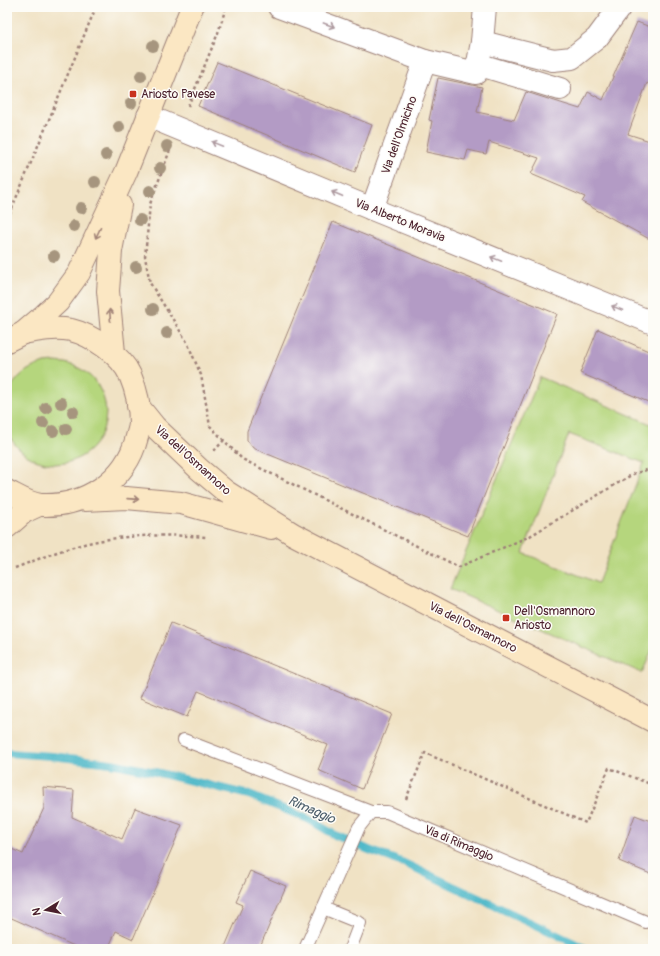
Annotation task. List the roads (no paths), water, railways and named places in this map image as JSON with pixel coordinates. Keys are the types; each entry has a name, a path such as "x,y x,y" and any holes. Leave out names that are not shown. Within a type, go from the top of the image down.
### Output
{"street":[{"path":"15,337 58,302 79,274 126,172 192,7"},
{"path":"279,7 425,61 476,73 482,42 485,7"},
{"path":"482,42 553,60 572,58 597,38 620,7"},
{"name":"Via dell'Olmicino","path":"372,209 425,61"},
{"path":"477,64 560,89"},
{"name":"Via Alberto Moravia","path":"148,116 653,323"},
{"path":"114,353 108,291 111,251 126,172"},
{"path":"7,491 24,500 39,505 65,504 80,500 103,488 122,471 134,449 140,424 138,406 130,374 114,353 94,339 71,330 47,328 15,337"},
{"name":"Via dell'Osmannoro","path":"138,406 155,428 225,491 293,534 653,721"},
{"name":"Via dell'Osmannoro","path":"80,500 126,498 181,503 293,534"},
{"path":"7,527 24,512 39,505"}],"lane":[{"name":"Via di Rimaggio","path":"184,740 371,812 387,812 646,922"},
{"path":"305,949 344,860 360,827 371,812"},
{"path":"323,908 360,923 350,949"}],"waterway":[{"name":"Rimaggio","path":"7,753 52,756 111,763 249,795 308,819 335,835 404,863 587,949"}],"place":[{"name":"Ariosto Pavese","path":"133,94"},
{"name":"Dell'Osmannoro Ariosto","path":"506,618"}]}
